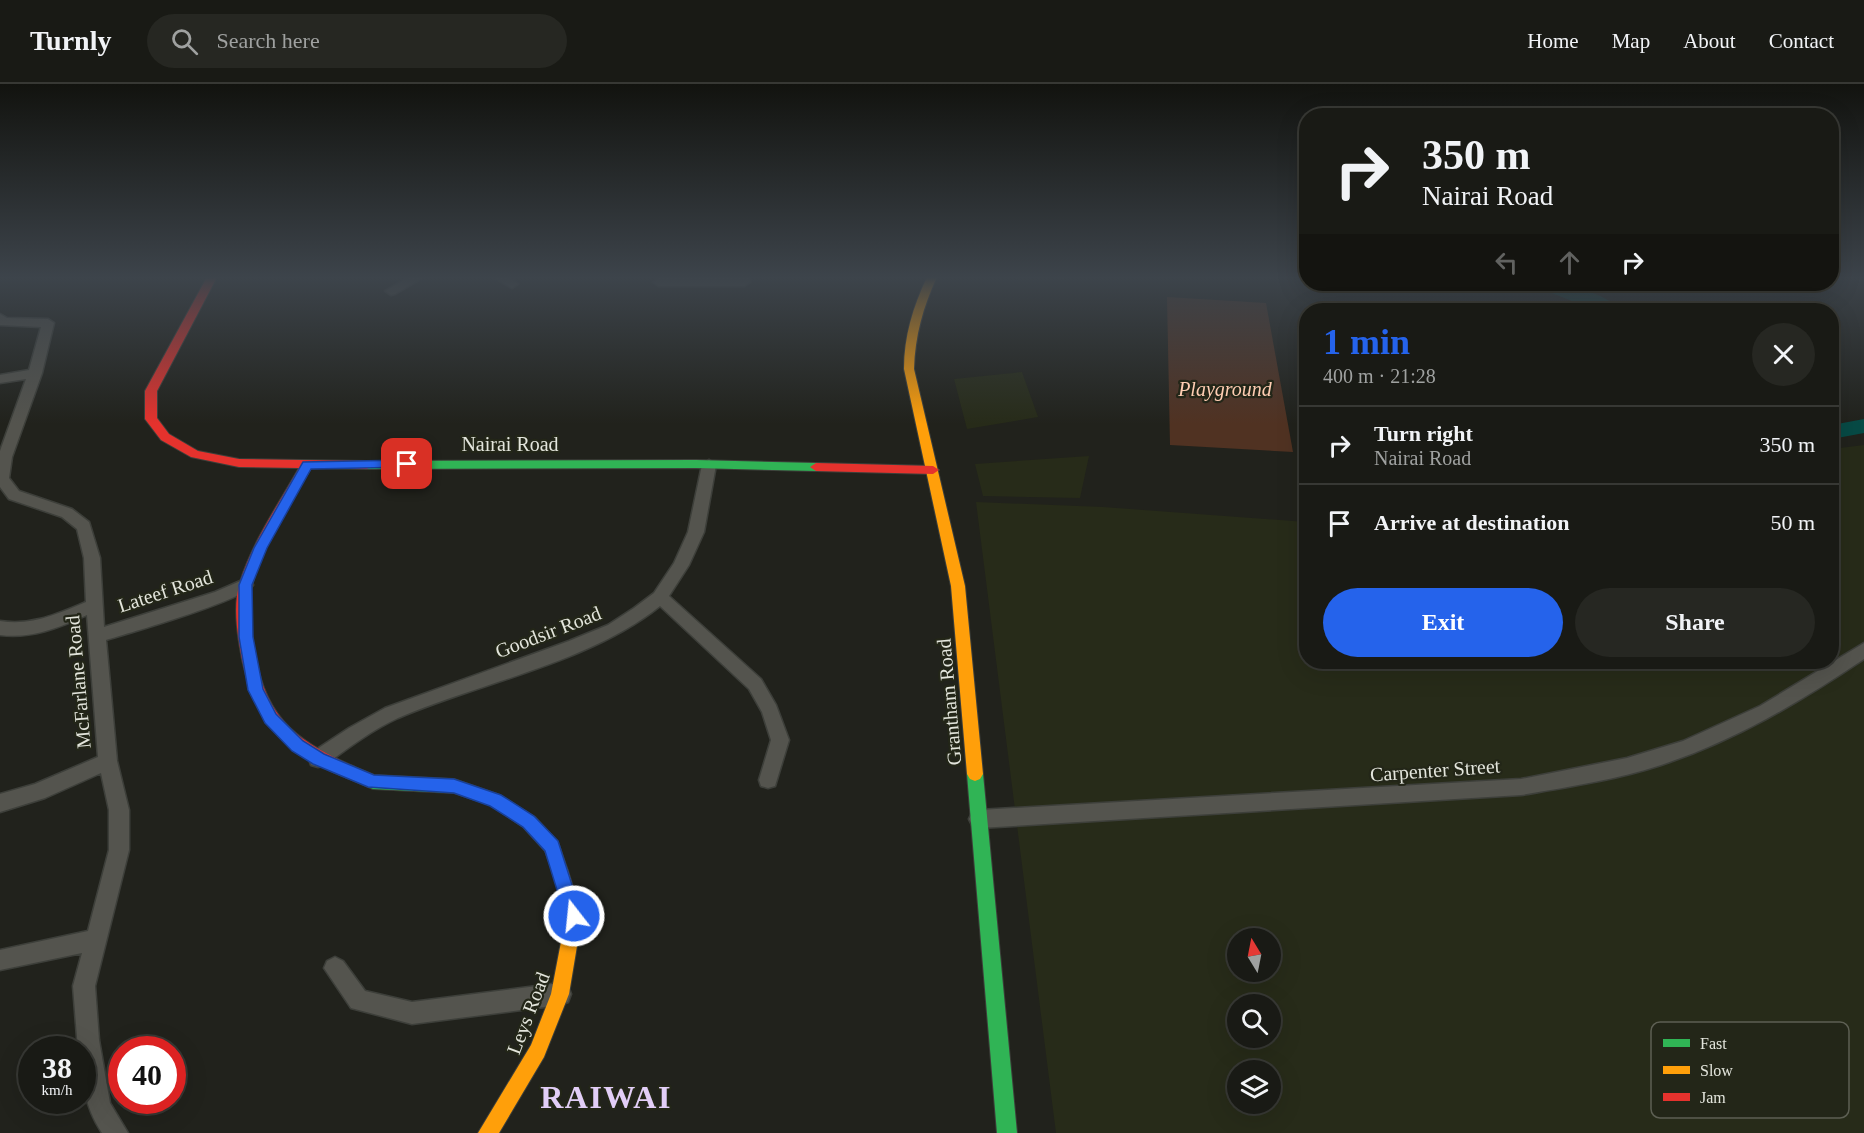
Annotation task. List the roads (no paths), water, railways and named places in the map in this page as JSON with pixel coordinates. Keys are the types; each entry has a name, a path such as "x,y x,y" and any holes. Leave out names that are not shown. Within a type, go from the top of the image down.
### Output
{"street":[{"name":"McFarlane Road","path":"47,326 35,373 4,457 2,479 14,495 67,513 84,526 92,558 108,760 119,810 119,850 84,986 88,1040 99,1107 116,1133"},
{"name":"Nairai Road","path":"185,326 151,392 152,419 165,436 195,454 239,463 709,465 933,470"},
{"name":"Grantham Road","path":"911,326 908,350 909,369 958,585 1007,1133"},
{"path":"0,379 35,373"},
{"name":"Leys Road","path":"307,465 260,548 245,585 247,655 256,690 270,718 297,746 318,759 373,782 454,786 495,800 529,822 552,847 574,916 560,994 538,1051 488,1133"},
{"name":"Goodsir Road","path":"318,759 355,733 391,713 519,668 614,630 660,597 681,565 696,532 709,465"},
{"name":"Lateef Road","path":"98,636 221,596 245,585"},
{"path":"660,597 755,684 770,710 780,740 768,780"},
{"path":"0,628 8,630 36,628 94,605"},
{"name":"Carpenter Street","path":"1839,667 1864,650"},
{"name":"Carpenter Street","path":"979,819 1521,787 1661,757 1721,735 1794,697 1836,669"},
{"path":"0,802 38,792 108,760"},
{"path":"0,960 96,940"},
{"path":"335,968 359,1000 412,1013 560,994"}],"waterway":[{"path":"1839,431 1864,426"}],"district":[{"name":"RAIWAI","path":"606,1097"}],"park label":[{"name":"Playground","path":"1225,389"}]}
